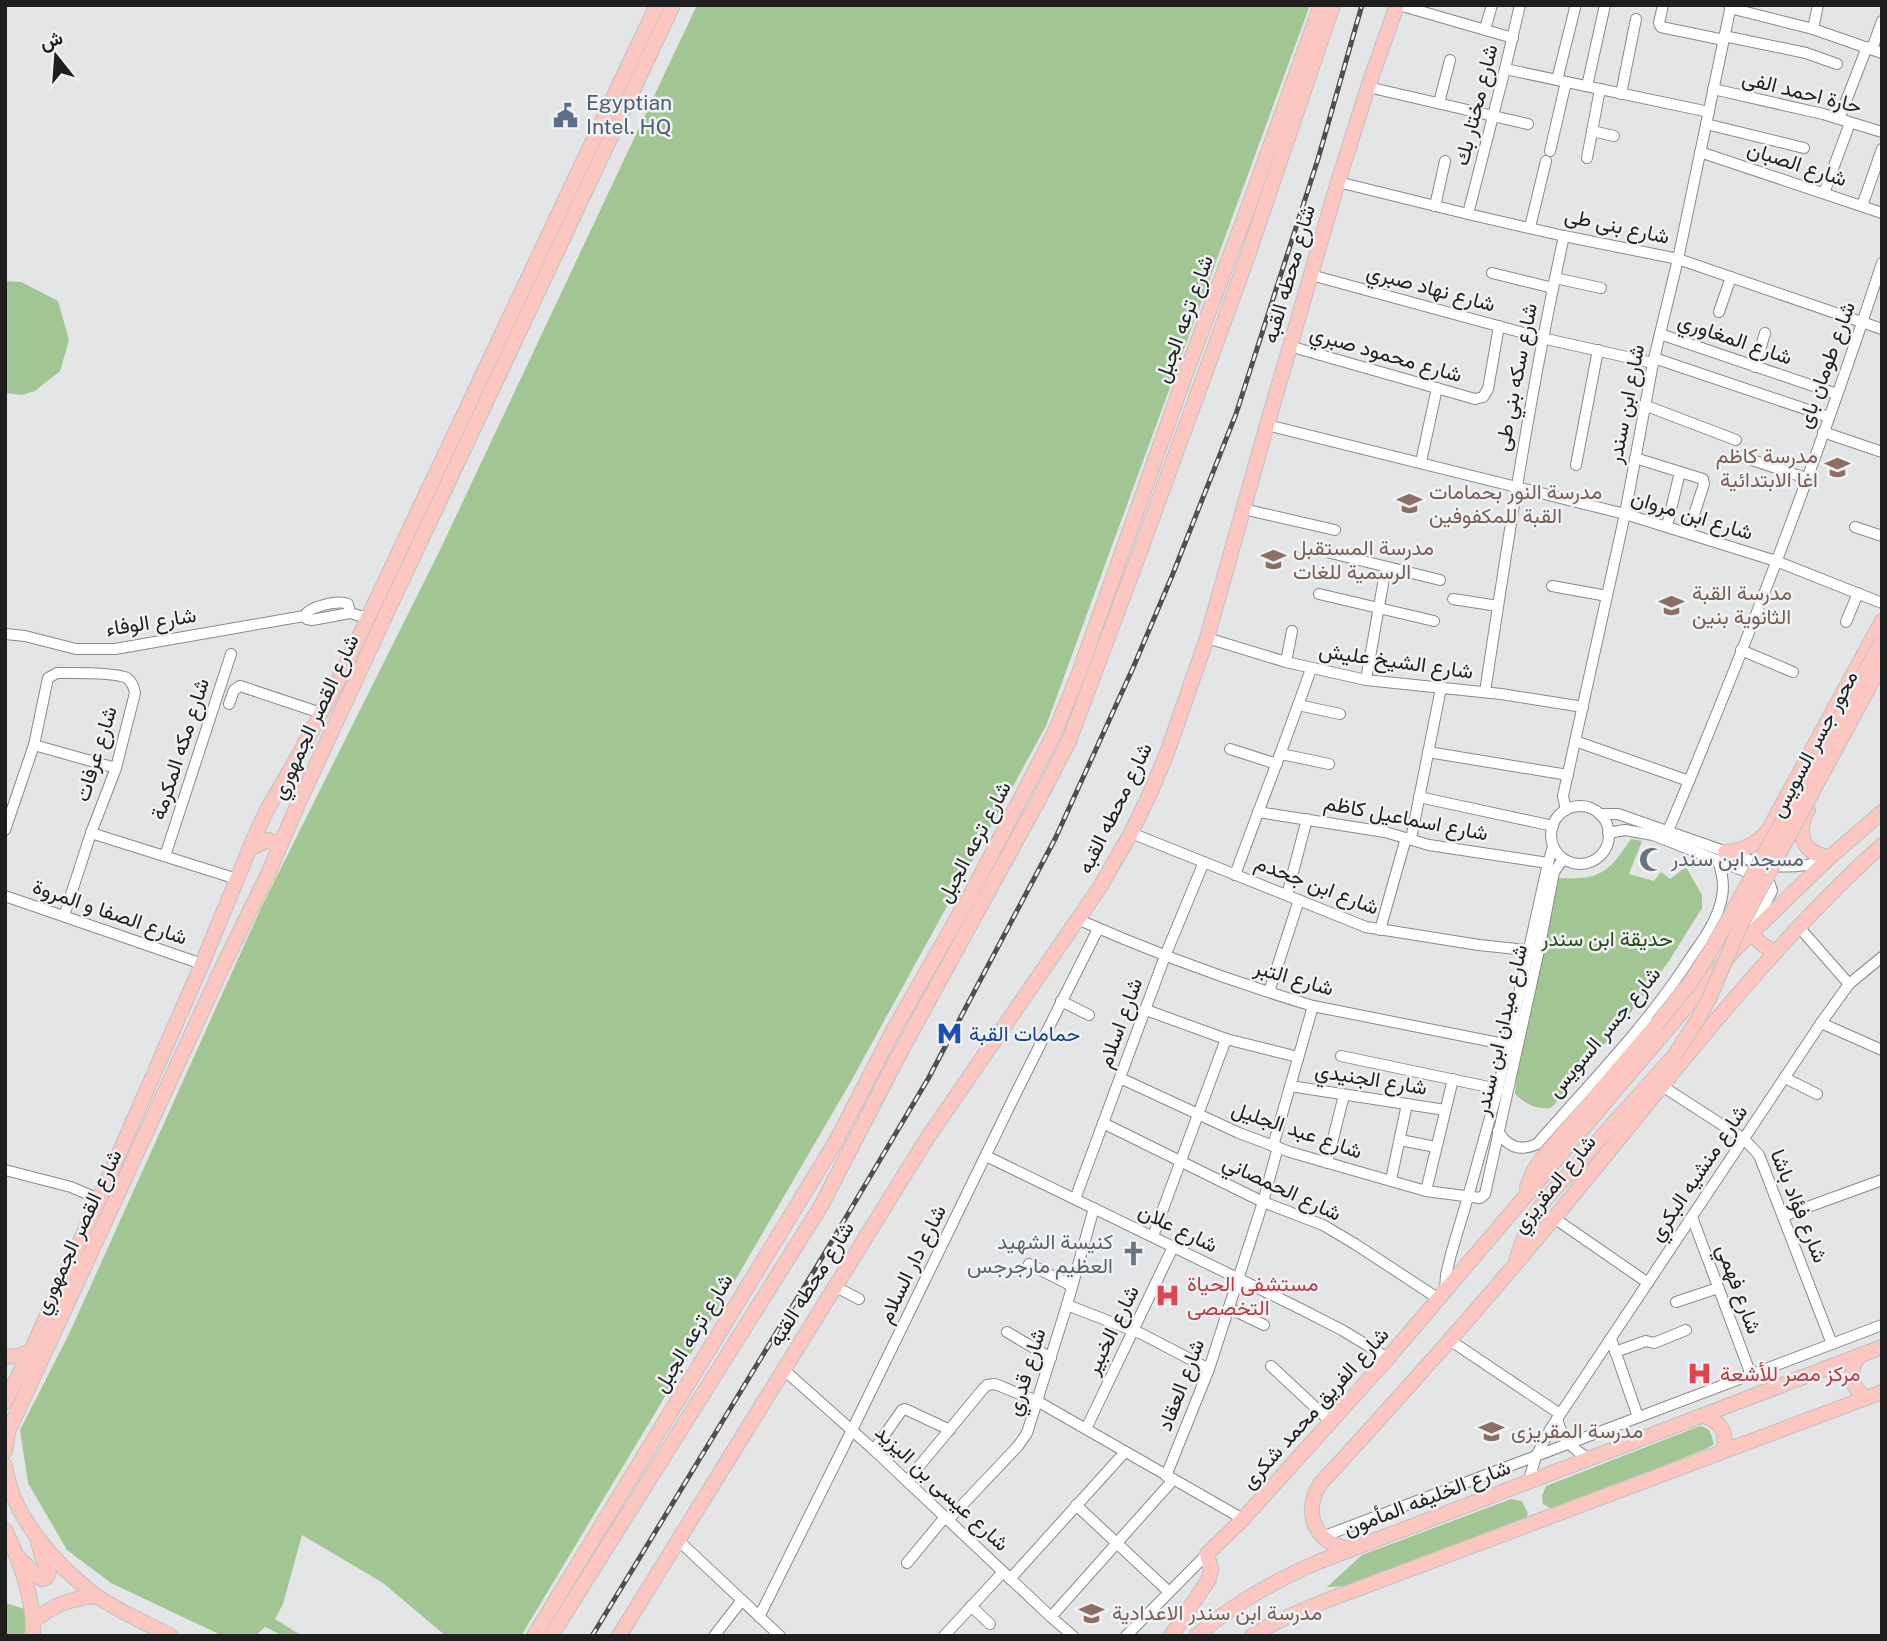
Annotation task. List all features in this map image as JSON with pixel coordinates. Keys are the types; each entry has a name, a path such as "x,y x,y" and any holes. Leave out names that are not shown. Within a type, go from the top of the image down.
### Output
{"main road":[{"name":"شارع القصر الجمهوري","path":"5,1451 8,1432 220,970 278,850 375,621 615,111 657,5"},
{"name":"شارع القصر الجمهوري","path":"615,111 673,5"},
{"name":"شارع ترعه الجبل","path":"544,1633 738,1338 821,1206 978,895 1054,734 1079,673 1321,5"},
{"name":"شارع ترعه الجبل","path":"544,1633 722,1326 835,1143 886,1045 1037,803 1069,741 1254,239 1333,5"},
{"name":"شارع محطه القبه","path":"619,1636 926,1140 1100,887 1131,833 1167,754 1207,638 1266,425 1338,182 1398,5"},
{"path":"1179,392 1196,396"},
{"name":"شارع القصر الجمهوري","path":"6,1397 31,1351 99,1199 267,810 375,621"},
{"path":"1722,856 1755,843 1765,834 1882,621"},
{"name":"محور جسر السويس","path":"1524,1198 1529,1181 1541,1160 1690,983 1713,947 1882,641"},
{"name":"محور جسر السويس","path":"1515,1265 1528,1226 1544,1201 1674,1056 1699,1019 1743,919 1882,663"},
{"path":"1772,823 1773,829 1782,836 1794,835 1798,831 1882,676"},
{"path":"1054,734 1069,741"},
{"path":"267,810 277,818 298,804"},
{"name":"شارع المقريزي","path":"1524,1198 1749,934 1882,812"},
{"path":"1801,825 1802,839 1809,848 1828,859"},
{"path":"249,849 269,840 277,844 278,850"},
{"name":"شارع المقريزي","path":"1322,1537 1312,1515 1313,1499 1320,1484 1451,1341 1722,1012 1798,926 1882,845"},
{"path":"1749,934 1774,953"},
{"path":"886,1045 901,1051"},
{"name":"شارع الفريق محمد شكرى","path":"1207,1554 1243,1519 1388,1358 1524,1198"},
{"path":"722,1326 738,1338"},
{"name":"شارع الخليفه المأمون","path":"1196,1636 1222,1614 1255,1593 1302,1569 1882,1347"},
{"path":"5,1357 19,1356 31,1351"},
{"path":"1860,1356 1853,1366 1852,1378 1857,1390 1866,1398"},
{"path":"1252,1636 1320,1603 1882,1392"},
{"path":"1704,1416 1715,1420 1723,1429 1723,1451"},
{"path":"5,1465 13,1494 38,1537 59,1562 97,1596 171,1636"},
{"path":"5,1530 19,1558 30,1596 33,1628"},
{"path":"19,1558 39,1579 48,1576 38,1537"},
{"path":"1322,1537 1336,1546 1352,1549"},
{"path":"1171,1636 1209,1579 1211,1569 1207,1554"},
{"path":"33,1628 42,1614 62,1603 97,1596"},
{"path":"33,1628 46,1636"}],"street":[{"path":"1398,5 1513,38"},
{"path":"1444,18 1449,5"},
{"path":"1485,29 1492,5"},
{"name":"شارع مختار بك","path":"1468,214 1520,5"},
{"path":"1663,5 1659,21 1663,27 1806,53 1837,64"},
{"path":"1813,29 1818,5"},
{"path":"1587,86 1605,6"},
{"path":"1731,6 1874,49"},
{"name":"شارع ابن سندر","path":"1566,810 1563,796 1574,741 1625,514 1653,361 1678,259 1731,6"},
{"path":"1530,228 1548,156 1575,8"},
{"path":"1621,93 1636,19"},
{"path":"1824,193 1845,121 1882,22"},
{"path":"1439,103 1450,60"},
{"path":"1506,69 1709,112"},
{"path":"1368,87 1528,124"},
{"path":"1587,158 1600,89"},
{"name":"حارة احمد الفى","path":"1713,89 1813,111 1882,132"},
{"path":"1706,124 1804,148"},
{"path":"1592,131 1614,136"},
{"path":"1862,206 1882,149"},
{"name":"شارع الصبان","path":"1700,152 1882,213"},
{"path":"1435,206 1445,161"},
{"name":"شارع بنى طى","path":"1338,182 1564,236 1678,259 1882,329"},
{"name":"شارع سكه بني طى","path":"1485,692 1516,485 1542,338 1564,236"},
{"name":"شارع طومان باى","path":"1668,831 1776,561 1863,323 1881,266"},
{"path":"1492,273 1601,288"},
{"name":"شارع نهاد صبري","path":"1311,275 1542,338 1653,361 1829,417"},
{"path":"1720,312 1731,277"},
{"name":"شارع محمود صبري","path":"1289,346 1475,399 1483,397 1488,389 1499,326"},
{"path":"1755,367 1765,333"},
{"name":"شارع المغاوري","path":"1660,334 1837,394"},
{"path":"1576,465 1598,350"},
{"path":"1421,462 1437,388"},
{"path":"1644,405 1736,440"},
{"name":"شارع ابن مروان","path":"1266,425 1516,485 1667,526 1776,561 1882,603"},
{"path":"1823,432 1882,452"},
{"path":"1737,455 1806,478"},
{"path":"1635,458 1701,477 1704,484 1688,533"},
{"path":"1667,526 1680,472"},
{"path":"1243,509 1335,530"},
{"path":"1855,527 1882,536"},
{"path":"1327,552 1440,580"},
{"path":"1366,680 1386,567"},
{"path":"1552,586 1607,596"},
{"path":"1846,622 1858,593"},
{"path":"1319,594 1434,621"},
{"path":"1453,599 1498,606"},
{"name":"شارع الوفاء","path":"5,634 25,636 76,649 115,649 304,616 311,609 342,602 348,604 350,613 375,621"},
{"path":"1286,662 1292,631"},
{"name":"شارع الشيخ عليش","path":"1207,638 1311,669 1366,680 1485,692 1583,707"},
{"path":"1741,650 1793,672"},
{"name":"شارع مكه المكرمة","path":"165,856 231,654"},
{"path":"1235,875 1311,669"},
{"name":"شارع عرفات","path":"34,744 50,676 57,673 118,675 130,681 135,693 116,768 64,916"},
{"path":"229,704 234,690 240,686 321,713"},
{"path":"1380,930 1419,797 1441,688"},
{"path":"1298,705 1340,714"},
{"path":"1574,741 1689,781"},
{"path":"5,830 10,801 34,744 116,768"},
{"path":"1230,749 1279,759 1329,764"},
{"path":"1428,752 1568,775"},
{"path":"1419,797 1553,826"},
{"path":"1599,814 1608,833 1602,853 1591,862 1576,864 1563,859 1553,847 1551,833 1560,814 1566,810 1580,807 1599,814 1618,814 1668,831 1722,856 1770,884 1771,895 1749,934"},
{"name":"شارع اسماعيل كاظم","path":"1258,812 1385,832 1429,845 1548,863"},
{"path":"1287,895 1307,819"},
{"path":"1608,833 1625,830 1653,835 1722,856 1776,867 1801,866 1828,859"},
{"path":"91,833 237,878"},
{"name":"شارع ابن جحدم","path":"1131,833 1351,921 1380,930 1534,951"},
{"name":"شارع ميدان ابن سندر","path":"1468,1197 1476,1199 1485,1194 1553,847"},
{"name":"شارع جسر السويس","path":"1499,1131 1504,1140 1513,1146 1522,1148 1537,1144 1656,1009 1716,916 1723,888 1722,856"},
{"name":"شارع ميدان ابن سندر","path":"1442,1295 1448,1264 1498,1089 1554,872 1563,859"},
{"name":"شارع اسلام","path":"1075,1199 1165,956 1204,862"},
{"path":"1770,884 1777,876 1776,867"},
{"name":"شارع الصفا و المروة","path":"5,896 202,964"},
{"path":"1269,992 1299,900"},
{"name":"شارع التبر","path":"1077,919 1165,956 1313,1006 1509,1045"},
{"path":"1798,926 1849,984"},
{"name":"شارع دار السلام","path":"759,1617 1098,929"},
{"name":"شارع منشيه البكري","path":"1528,1483 1545,1437 1821,1023 1849,984 1882,957"},
{"path":"1061,1001 1089,1015"},
{"name":"شارع العقاد","path":"1051,1617 1170,1478 1230,1308 1263,1202 1290,1086 1313,1006"},
{"path":"1146,1010 1226,1039 1298,1057"},
{"path":"1821,1023 1882,1050"},
{"path":"1153,1236 1226,1039"},
{"path":"1341,1056 1498,1089"},
{"name":"شارع عبد الجليل","path":"1120,1078 1239,1133 1275,1146 1426,1191 1468,1197"},
{"path":"1785,1078 1817,1094"},
{"path":"1426,1191 1453,1079"},
{"name":"شارع الجنيدي","path":"1290,1086 1445,1110"},
{"name":"شارع فؤاد باشا","path":"1662,1086 1744,1139 1762,1161 1832,1344"},
{"path":"1327,1163 1344,1095"},
{"path":"1391,1180 1407,1104"},
{"name":"شارع الحمصاني","path":"1103,1123 1263,1202 1322,1225 1442,1295"},
{"path":"1400,1140 1436,1147"},
{"name":"شارع علان","path":"986,1156 1342,1330 1388,1358"},
{"path":"5,1170 71,1187 99,1199"},
{"path":"1783,1216 1882,1180"},
{"name":"شارع قدري","path":"907,1563 1018,1446 1027,1433 1094,1208"},
{"name":"شارع فهمي","path":"1692,1217 1751,1375"},
{"path":"1554,1218 1648,1283"},
{"name":"شارع الخبير","path":"1086,1429 1173,1247"},
{"path":"1029,1264 1072,1286"},
{"path":"834,1286 859,1299"},
{"path":"1676,1302 1718,1288"},
{"path":"1066,1305 1133,1331 1209,1369"},
{"path":"1230,1308 1264,1325"},
{"path":"1322,1537 1882,1325"},
{"path":"1615,1352 1646,1341 1654,1343 1686,1330"},
{"path":"1007,1332 1051,1358"},
{"path":"1611,1339 1638,1417"},
{"path":"1451,1341 1558,1417 1561,1432 1569,1444 1591,1459"},
{"path":"1271,1366 1331,1422"},
{"name":"شارع عيسى بن اليزيد","path":"783,1369 1073,1636"},
{"path":"907,1481 988,1385 995,1384 1037,1401 1243,1519"},
{"path":"874,1450 902,1409 950,1430"},
{"path":"944,1636 971,1606 1076,1505 1125,1452"},
{"path":"1076,1505 1168,1591"},
{"path":"678,1540 780,1636"},
{"name":"شارع الفريق محمد شكرى","path":"1126,1636 1207,1554"},
{"path":"714,1636 741,1600"},
{"path":"971,1606 990,1624"}],"green space":[{"path":"697,5 1310,5 1046,726 850,1083 521,1636 446,1636 383,1583 302,1535 283,1604 275,1619 302,1636 283,1636 265,1627 255,1636 223,1636 111,1583 67,1550 28,1483 20,1430 69,1334 261,908 440,550"},
{"path":"5,281 21,282 58,301 69,340 60,371 35,391 22,395 5,393"},
{"name":"حديقة ابن سندر","path":"1631,839 1642,841 1629,874 1654,881 1661,872 1670,879 1686,867 1702,895 1702,908 1669,961 1631,1012 1554,1105 1540,1108 1531,1105 1515,1094 1518,1062 1556,878 1582,878 1601,873 1615,861"},
{"path":"1700,1426 1707,1428 1711,1435 1714,1444 1708,1448 1556,1508 1543,1504 1542,1496 1546,1486"},
{"path":"1511,1499 1522,1501 1528,1514 1524,1522 1350,1586 1327,1587 1362,1555"},
{"path":"5,1603 28,1610 24,1636 5,1636"}],"railway":[{"path":"592,1636 928,1079 1055,839 1133,668 1236,414 1318,159 1362,5"}],"place":[{"name":"Egyptian Intel. HQ","path":"566,115"},
{"name":"مدرسة كاظم اغا الابتدائية","path":"1838,468"},
{"name":"مدرسة النور بحمامات القبة للمكفوفين","path":"1409,504"},
{"name":"مدرسة المستقبل الرسمية للغات","path":"1273,560"},
{"name":"مدرسة القبة الثانوية بنين","path":"1672,605"},
{"name":"مسجد ابن سندر","path":"1651,859"},
{"name":"حمامات القبة","path":"949,1034"},
{"name":"كنيسة الشهيد العظيم مارجرجس","path":"1133,1254"},
{"name":"مستشفى الحياة التخصصى","path":"1167,1296"},
{"name":"مركز مصر للأشعة","path":"1700,1374"},
{"name":"مدرسة المقريزى","path":"1491,1431"},
{"name":"مدرسة ابن سندر الاعدادية","path":"1092,1613"}]}
